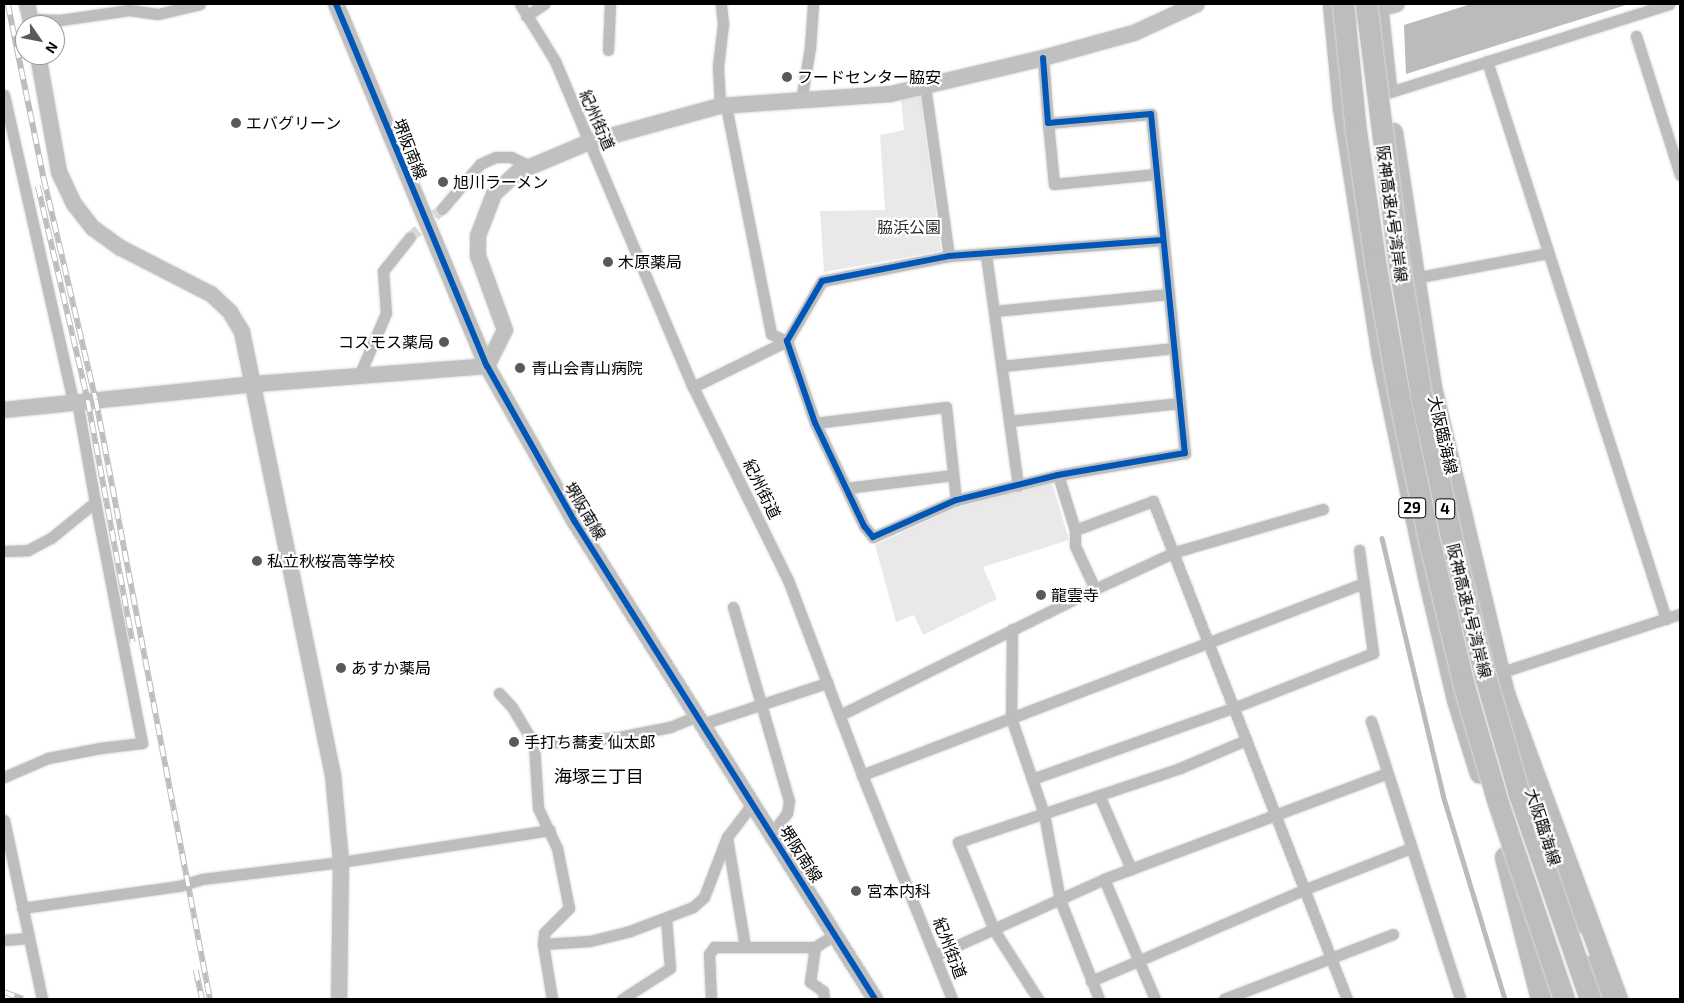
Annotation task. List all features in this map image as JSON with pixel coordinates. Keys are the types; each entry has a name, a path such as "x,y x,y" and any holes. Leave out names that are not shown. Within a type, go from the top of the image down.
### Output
{"highway":[{"name":"阪神高速4号湾岸線","path":"1374,6 1380,132 1398,259 1422,400 1453,546 1485,676 1519,794 1590,999"},
{"name":"阪神高速4号湾岸線","path":"1336,10 1375,262 1400,401 1430,544 1464,686 1504,822 1564,999"},
{"path":"1501,680 1617,999"},
{"path":"1505,856 1541,999"}],"main road":[{"name":"大阪臨海線","path":"1374,6 1432,387 1501,680 1535,802 1601,999"},
{"name":"29","path":"1336,10 1342,108 1360,232 1402,463 1456,700 1550,999"}],"street":[{"path":"65,19 129,10 200,4"},
{"name":"堺阪南線","path":"336,4 487,366 575,522 836,934 875,999"},
{"name":"紀州街道","path":"520,4 555,61 693,387 788,580 862,775 936,955 952,999"},
{"path":"526,16 544,4"},
{"path":"608,50 610,4"},
{"path":"721,4 723,24 718,66 723,106 770,334 787,341 815,423 864,526 874,536 956,500 1018,486 1058,474 1185,453 1162,240 1151,114 1048,123"},
{"path":"801,101 810,48 813,4"},
{"path":"4,410 255,384 487,366 505,330 478,256 480,223 494,194 518,172 589,142 723,106 891,94 1043,58 1134,33 1180,8 1197,4"},
{"path":"1336,10 1397,4"},
{"path":"1387,93 1669,4"},
{"path":"1636,36 1680,175"},
{"path":"1043,58 1054,184 1156,174"},
{"path":"1487,61 1666,619"},
{"path":"40,65 59,172 74,204 93,228 122,248 211,294 230,312 242,332 255,384 332,775 341,862 339,999"},
{"path":"924,86 949,256"},
{"path":"4,95 75,402 142,744 100,748 48,758 4,777"},
{"path":"442,209 480,164 496,157 511,157 530,166"},
{"path":"358,376 386,313 383,272 410,237"},
{"path":"693,387 787,341 822,281 949,256 1162,240"},
{"path":"1414,278 1548,253"},
{"path":"986,254 1018,486"},
{"path":"995,311 1168,294"},
{"path":"1002,366 1174,348"},
{"path":"1009,421 1180,404"},
{"path":"815,423 946,407 956,500"},
{"path":"1058,474 1076,530 1075,546 1095,590"},
{"path":"846,488 953,475"},
{"path":"1076,530 1153,501 1210,641 1233,708 1347,999"},
{"path":"4,551 28,550 51,538 95,502"},
{"path":"840,715 885,696 1012,629 1175,552 1323,509"},
{"path":"1032,779 1233,708 1373,653 1359,550"},
{"path":"862,775 1364,583"},
{"path":"733,607 789,800 787,813 771,834"},
{"path":"1501,680 1680,614"},
{"path":"1012,629 1011,718 1044,814 1060,900 1099,999"},
{"path":"534,744 619,737 670,727 762,705 828,683"},
{"path":"499,693 512,707 534,744 538,808 557,848 569,908 544,933 543,944 552,999"},
{"path":"1371,721 1460,999"},
{"path":"1038,999 994,930 958,842 1180,768 1246,740"},
{"path":"936,955 1104,879 1387,772"},
{"path":"1099,795 1131,869"},
{"path":"543,944 590,942 666,918 693,907 704,897 727,836 753,803"},
{"path":"4,820 28,938 45,998"},
{"path":"22,908 179,886 202,879 341,862 550,830"},
{"path":"727,836 745,947"},
{"path":"1091,981 1304,890 1411,848"},
{"path":"1104,879 1155,999"},
{"path":"622,999 670,968 666,918"},
{"path":"712,999 709,954 714,947 815,947 836,934"},
{"path":"1224,999 1330,956 1393,934"},
{"path":"4,940 28,938"},
{"path":"815,947 810,982 822,991 824,999"}],"green space":[{"name":"脇浜公園","path":"920,94 941,251 824,272 820,211 885,210 880,135 904,130 901,100"},
{"path":"1052,483 1069,540 983,567 997,599 923,635 914,615 896,622 875,545 956,508"}],"shaded area":[{"path":"1471,4 1629,4 1406,74 1404,25"}],"waterway":[{"path":"1382,538 1443,795 1505,999"}],"tunnel":[{"path":"410,237 442,209"}],"railway":[{"path":"8,4 44,179 96,400 210,999"},
{"path":"38,186 88,401 133,643"},
{"path":"196,970 202,999"},
{"path":"4,992 23,999"}],"cycle path":[{"path":"336,4 487,366 575,522 875,999"},
{"path":"1043,58 1048,123 1151,114 1185,453 1058,475 956,500 873,537 864,526 815,423 787,341 822,281 949,256 1162,240"}],"place":[{"name":"フードセンター脇安","path":"787,77"},
{"name":"エバグリーン","path":"236,123"},
{"name":"旭川ラーメン","path":"443,182"},
{"name":"木原薬局","path":"608,262"},
{"name":"コスモス薬局","path":"444,342"},
{"name":"青山会青山病院","path":"520,368"},
{"name":"私立秋桜高等学校","path":"257,561"},
{"name":"龍雲寺","path":"1041,595"},
{"name":"あすか薬局","path":"341,668"},
{"name":"手打ち蕎麦 仙太郎","path":"514,742"},
{"name":"宮本内科","path":"856,891"}],"district":[{"name":"海塚三丁目","path":"599,776"}]}
